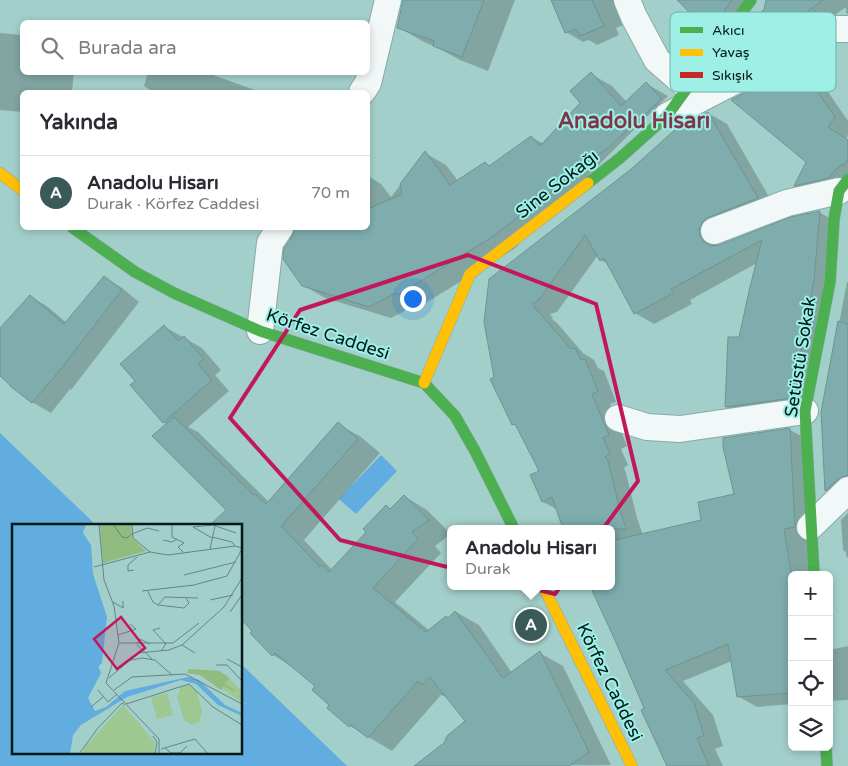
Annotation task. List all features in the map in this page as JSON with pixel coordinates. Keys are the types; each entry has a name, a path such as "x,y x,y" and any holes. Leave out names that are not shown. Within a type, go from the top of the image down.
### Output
{"street":[{"path":"370,75 388,0"},
{"path":"627,0 657,60 670,71"},
{"name":"Sine Sokağı","path":"742,12 751,0"},
{"path":"363,90 370,75"},
{"name":"Sine Sokağı","path":"424,383 470,274 620,158 667,116 684,92"},
{"path":"667,116 714,92"},
{"path":"0,173 20,188"},
{"path":"714,231 787,203 844,185"},
{"name":"Setüstü Sokak","path":"814,571 805,411 830,282 834,219 844,185"},
{"name":"Körfez Caddesi","path":"76,230 134,272 174,293 260,331 424,383 455,416 475,451 512,525"},
{"path":"260,331 270,243 279,230"},
{"path":"618,418 647,427 680,429 805,411"},
{"path":"810,526 848,490"},
{"name":"Körfez Caddesi","path":"545,590 632,766"},
{"path":"826,751 827,766"}],"highlighted area":[{"path":"468,255 596,304 638,481 555,594 340,540 230,418 300,310"}],"water":[{"path":"0,433 95,524 12,524 12,754 242,754 242,665 347,766 0,766"},
{"path":"381,455 397,471 356,514 339,499"}],"building":[{"path":"403,0 484,0 462,57 433,46 434,41 397,28"},
{"path":"551,0 592,0 604,26 580,36 576,29 565,33"},
{"path":"677,0 732,0 723,12 689,12"},
{"path":"766,0 823,0 807,12 762,12"},
{"path":"591,72 621,106 646,82 661,98 610,146 492,237 398,295 396,293 369,307 302,286 283,259 284,248 293,236 294,230 370,230 370,208 402,194 400,184 425,151 450,185 485,162 489,166 531,136 540,146 580,103 570,91"},
{"path":"746,92 818,92 835,117 828,127 848,140 848,159 829,178 794,186 806,162 731,100"},
{"path":"708,112 758,198 703,221 699,229 700,236 704,242 711,246 719,245 791,217 820,211 814,280 792,398 725,407 728,337 739,337 762,240 671,289 674,293 634,314 604,258 600,261 585,235 538,301 532,303 535,306 534,308 571,349 575,348 581,360 585,359 598,391 592,394 609,435 603,438 610,454 605,457 608,461 626,529 615,529 615,525 562,525 552,497 542,502 530,475 539,471 515,424 512,425 490,379 494,377 484,322 489,279 630,170 678,127"},
{"path":"104,276 122,290 32,403 0,376 0,328 30,295 64,324"},
{"path":"838,321 848,324 848,475 838,479 825,491 821,412"},
{"path":"164,325 178,341 184,336 204,359 198,364 212,380 163,423 130,385 135,381 120,364"},
{"path":"174,417 254,495 266,504 338,422 358,439 284,525 281,526 319,566 322,565 329,572 366,532 363,529 386,505 390,509 404,495 429,520 412,532 418,539 373,588 426,632 446,616 448,618 455,611 503,678 540,651 589,752 569,766 414,766 444,743 447,736 465,721 430,677 422,685 418,681 368,738 351,725 349,727 327,708 329,705 312,690 315,686 275,653 272,656 250,633 252,631 242,620 242,524 211,524 226,510 152,436"},
{"path":"790,428 795,527 784,529 791,571 788,571 788,693 737,697 728,644 665,670 694,703 704,736 697,738 709,766 667,766 641,710 644,708 592,590 615,590 615,540 701,520 698,502 734,494 723,447 723,438"}],"traffic: fast":[{"path":"742,12 751,0"},
{"path":"588,183 620,158 667,116 684,92"},
{"path":"814,571 805,411 830,282 834,219 839,191 848,179"},
{"path":"76,230 135,272 174,293 260,331 424,383 455,416 475,451 512,525"},
{"path":"826,751 827,766"}],"traffic: slow":[{"path":"0,173 20,188"},
{"path":"424,383 470,274 588,183"},
{"path":"545,590 632,766"}],"place":[{"name":"Anadolu Hisarı","path":"531,625"}],"district":[{"name":"Anadolu Hisarı","path":"634,120"}]}
